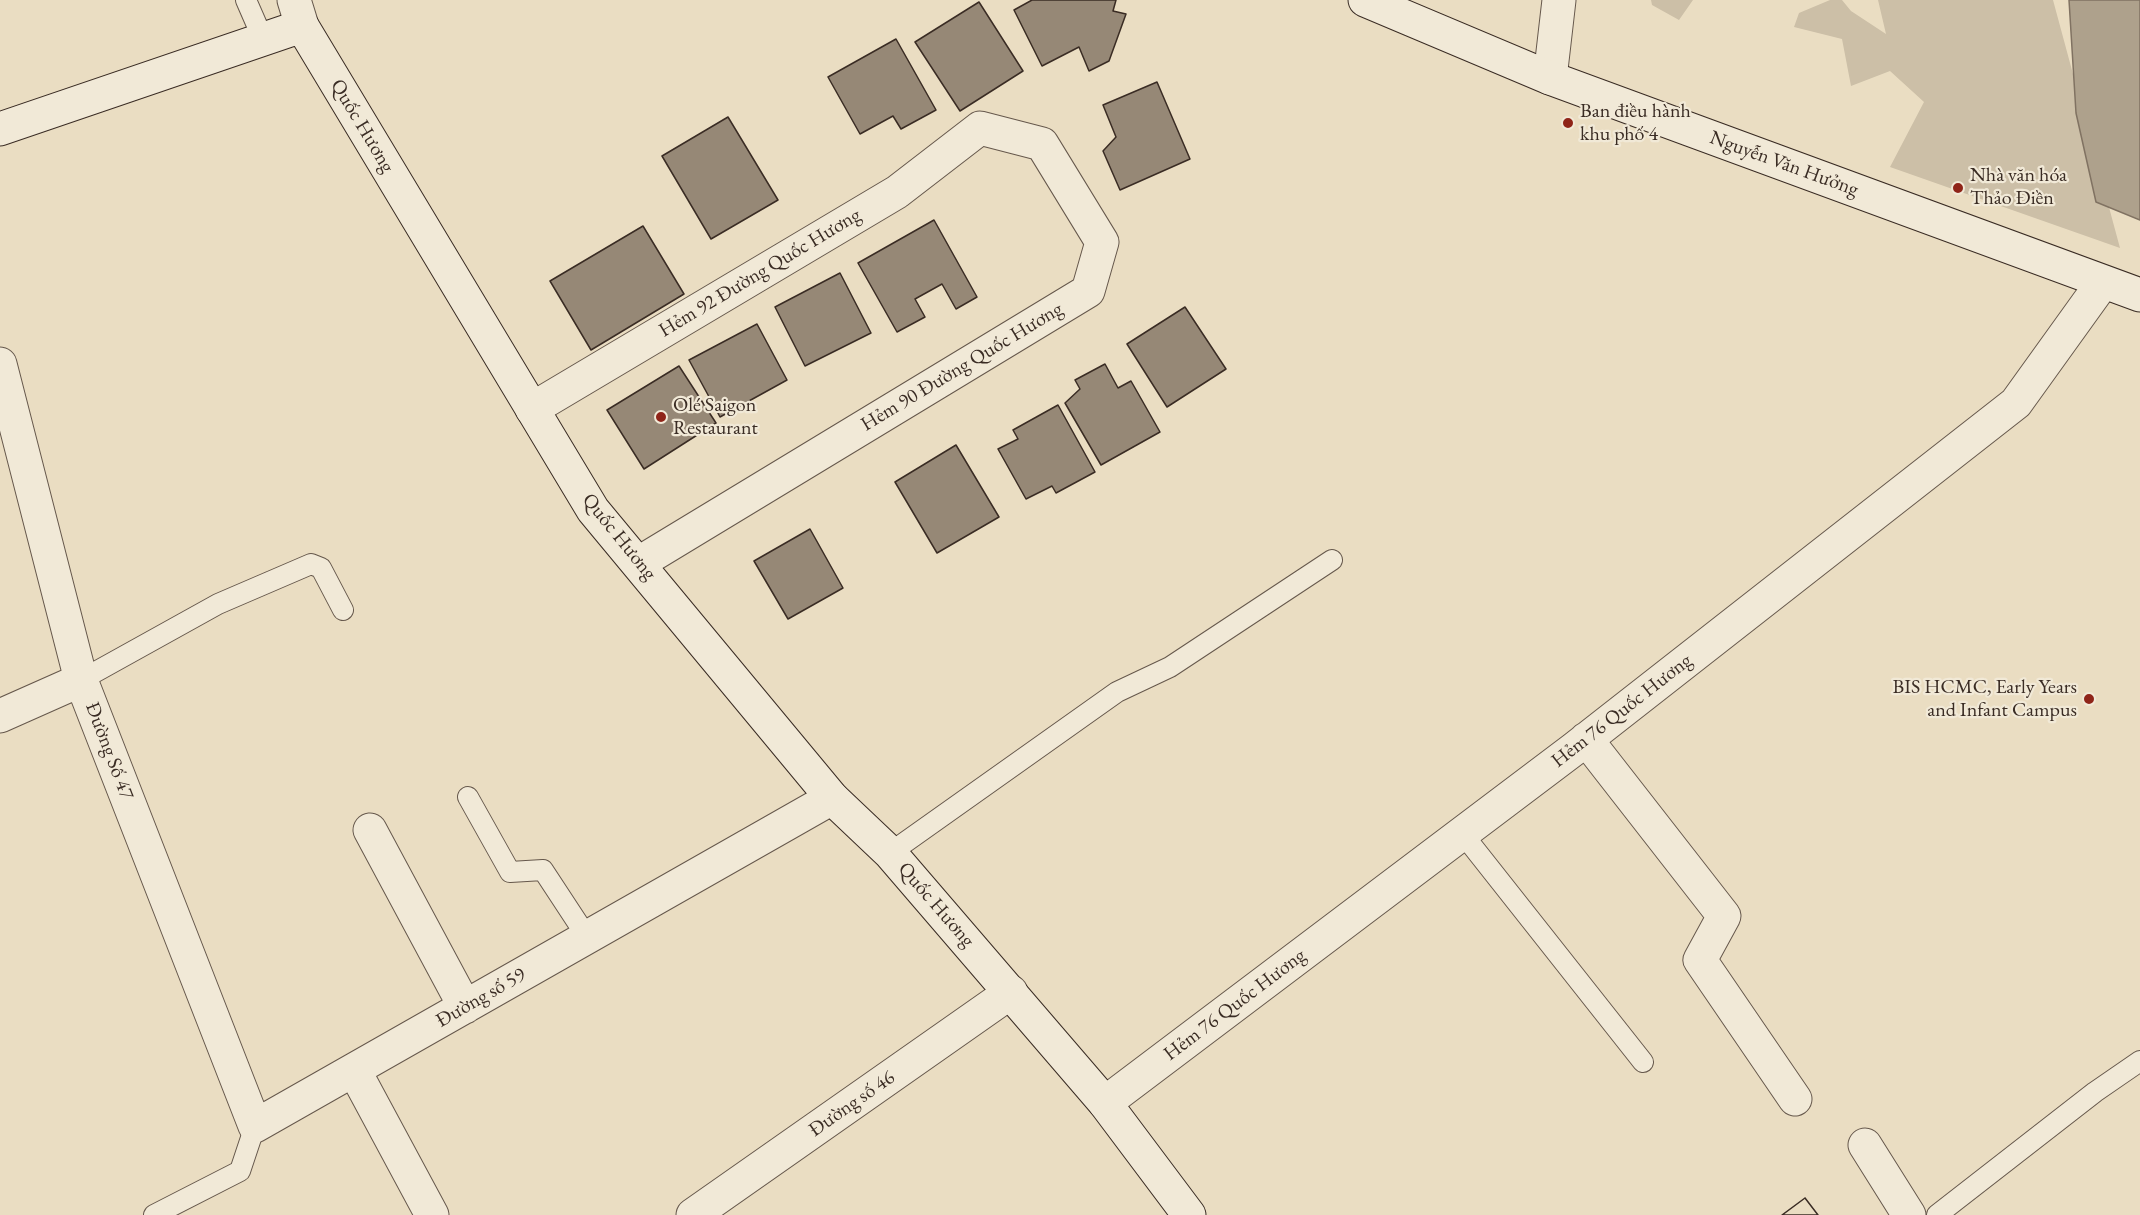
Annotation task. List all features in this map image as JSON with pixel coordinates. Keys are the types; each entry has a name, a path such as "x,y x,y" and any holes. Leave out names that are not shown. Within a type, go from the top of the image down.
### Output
{"street":[{"name":"Nguyễn Văn Hưởng","path":"1365,0 1550,78 2140,295"},
{"path":"1550,78 1559,0"},
{"name":"Quốc Hương","path":"0,129 263,39 298,13 593,510 639,562 832,798 890,853 1105,1103 1189,1215"},
{"name":"Hẻm 92 Đường Quốc Hương","path":"532,409 897,192 980,128"},
{"name":"Hẻm 90 Đường Quốc Hương","path":"639,562 1088,291 1102,242 1042,144 980,128"},
{"name":"Hẻm 76 Quốc Hương","path":"1105,1103 1586,739 2016,403 2103,282"},
{"name":"Đường Số 47","path":"0,364 81,680 255,1126"},
{"path":"0,716 81,680"},
{"path":"1586,739 1724,916 1700,960 1796,1099"},
{"name":"Đường số 59","path":"255,1126 832,798"},
{"path":"370,830 465,1007"},
{"name":"Đường số 46","path":"693,1215 1011,993"},
{"path":"354,1070 432,1215"},
{"path":"1865,1145 1909,1215"}],"lane":[{"path":"246,0 263,39"},
{"path":"890,853 1117,692 1170,667 1240,624 1332,560"},
{"path":"81,680 218,604 311,564 321,568 343,610"},
{"path":"468,797 510,872 543,870 587,937"},
{"path":"1462,833 1643,1062"},
{"path":"1937,1215 2140,1061"},
{"path":"154,1215 240,1171 255,1126"}],"shaded area":[{"path":"1651,0 1693,0 1679,20 1652,5"},
{"path":"1830,0 1842,0 1851,11 1886,34 1878,0 2053,0 2120,248 1890,167 1924,102 1890,71 1851,86 1842,39 1794,27 1799,13"},
{"path":"2069,0 2140,0 2140,220 2096,202 2076,113"}],"building":[{"path":"1032,0 1116,0 1113,11 1126,14 1109,61 1089,71 1079,47 1042,66 1014,10"},
{"path":"979,2 1023,71 960,111 915,42"},
{"path":"896,39 936,110 901,129 893,116 860,134 828,77"},
{"path":"1157,82 1190,159 1120,190 1103,151 1116,137 1103,105"},
{"path":"728,117 778,200 711,239 662,156"},
{"path":"934,220 977,297 956,309 942,284 915,299 925,317 897,332 858,263"},
{"path":"643,226 684,294 591,350 550,281"},
{"path":"840,273 871,333 805,366 775,307"},
{"path":"1185,307 1226,369 1167,407 1127,344"},
{"path":"757,324 787,380 720,417 689,360"},
{"path":"1105,364 1118,388 1131,381 1160,432 1101,465 1065,403 1080,389 1075,380"},
{"name":"Olé Saigon Restaurant","path":"679,366 716,423 644,469 607,410"},
{"path":"1058,405 1095,472 1056,493 1052,486 1026,499 998,449 1018,439 1013,430"},
{"path":"956,445 999,517 937,553 895,482"},
{"path":"810,529 843,588 788,619 754,561"},
{"path":"1805,1198 1818,1215 1782,1215"},
{"path":"1805,1198 1818,1215 1782,1215"}],"place":[{"name":"Ban điều hành khu phố 4","path":"1568,123"},
{"name":"Nhà văn hóa Thảo Điền","path":"1958,188"},
{"name":"Olé Saigon Restaurant","path":"661,417"},
{"name":"BIS HCMC, Early Years and Infant Campus","path":"2089,699"}]}
